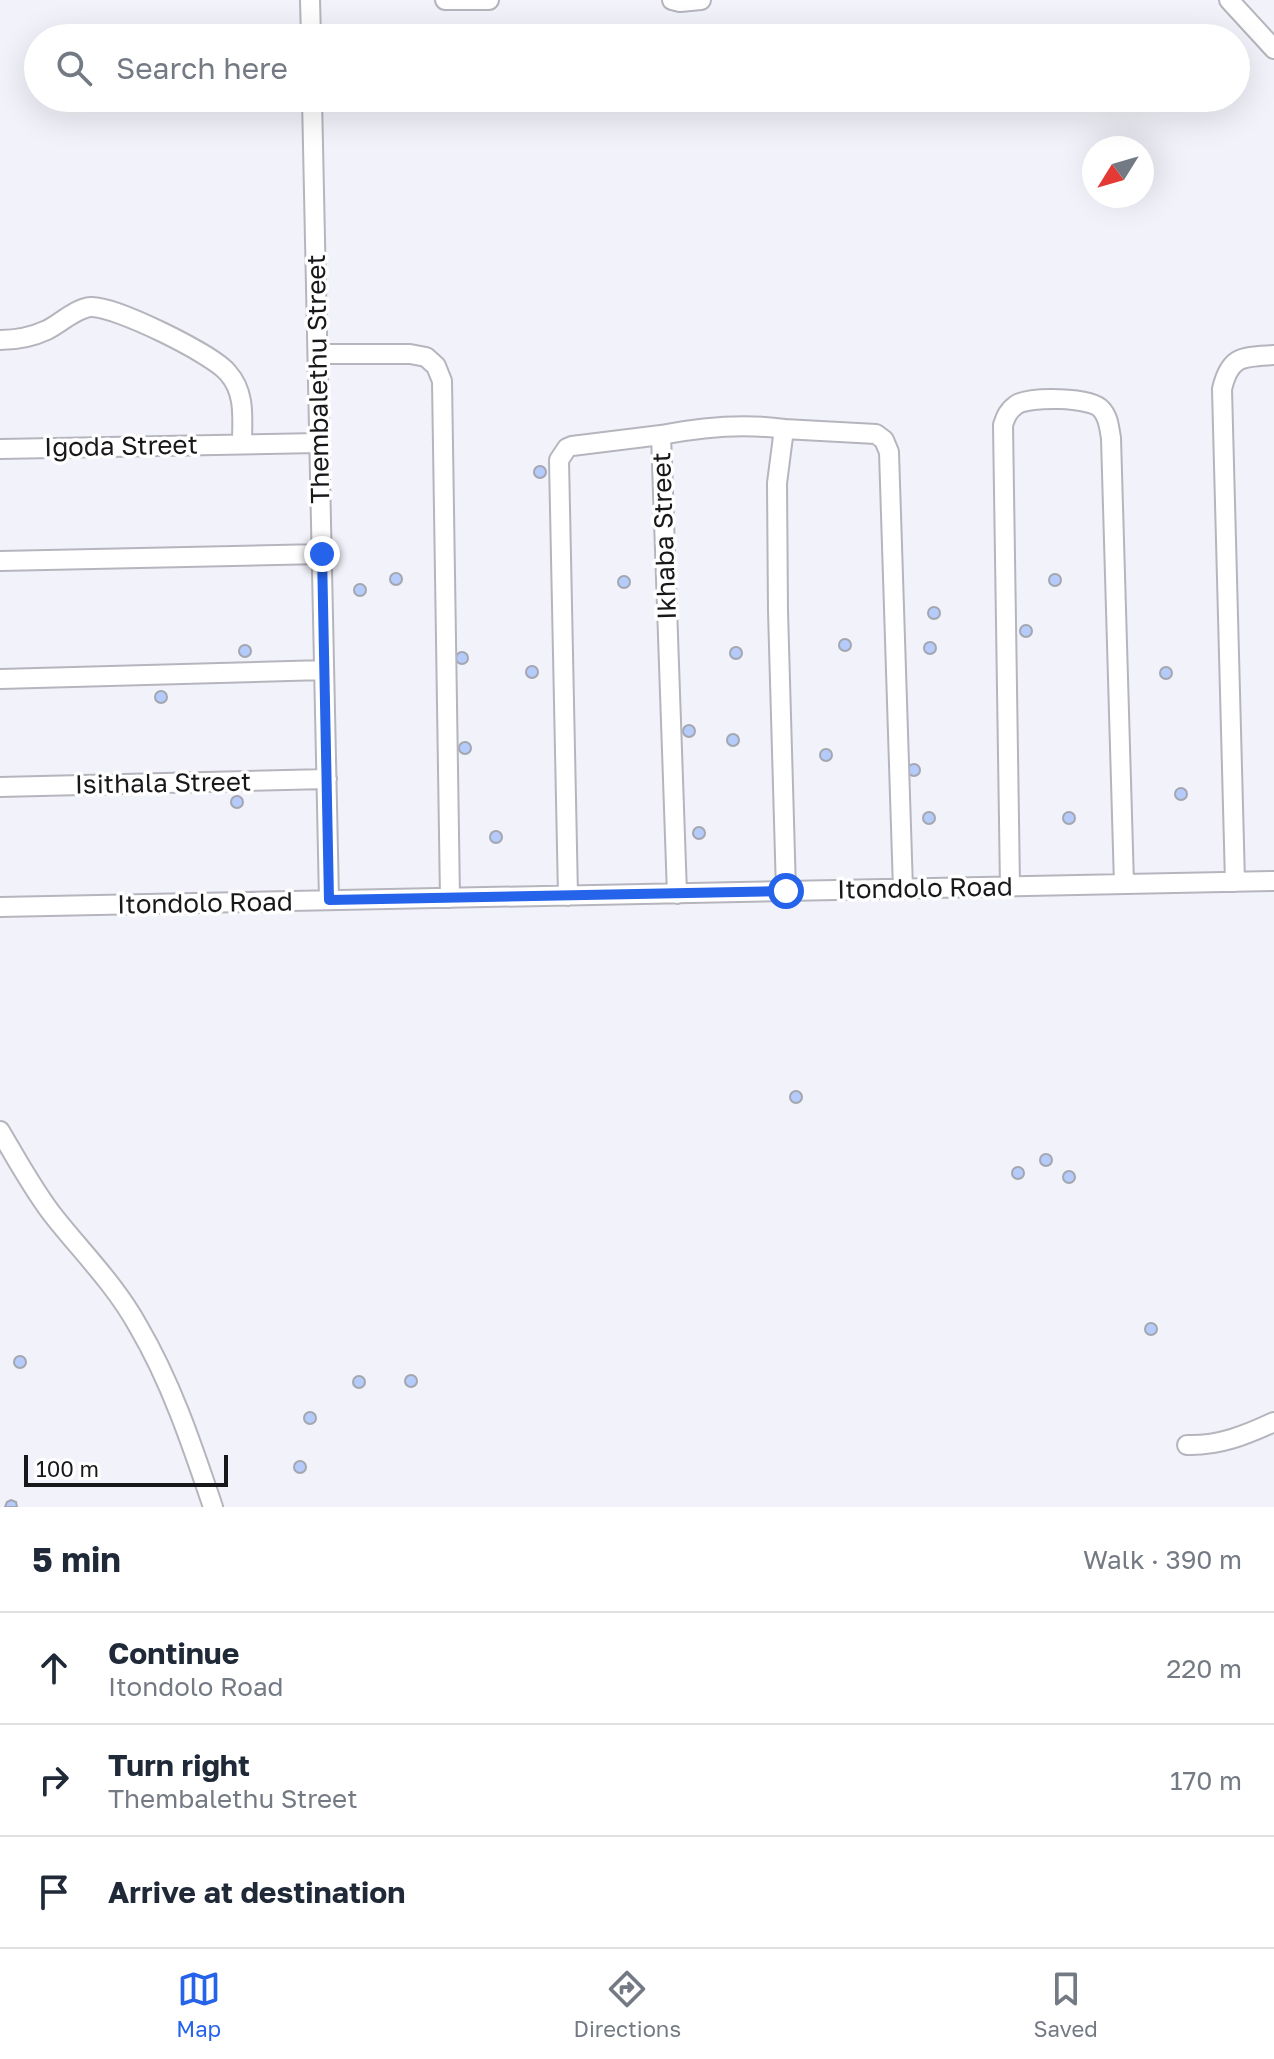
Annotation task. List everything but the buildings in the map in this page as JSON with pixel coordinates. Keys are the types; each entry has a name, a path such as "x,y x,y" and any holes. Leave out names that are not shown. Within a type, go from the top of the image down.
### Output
{"street":[{"path":"310,0 311,24"},
{"path":"445,0 489,0"},
{"path":"672,0 701,0"},
{"path":"1229,0 1274,49"},
{"name":"Thembalethu Street","path":"312,112 329,900"},
{"path":"0,340 21,340 45,331 88,307 116,311 214,360 229,374 243,403 242,443"},
{"path":"318,354 410,354 426,357 436,366 442,381 450,898"},
{"path":"1235,882 1222,389 1226,375 1234,364 1245,357 1274,355"},
{"path":"1010,886 1003,425 1007,413 1029,399 1094,403 1103,410 1108,421 1111,438 1124,884"},
{"path":"661,435 728,426 876,434 884,440 889,452 903,889"},
{"path":"784,429 777,483 786,891"},
{"name":"Ikhaba Street","path":"568,896 559,460 572,446 661,435 677,894"},
{"name":"Igoda Street","path":"0,449 319,443"},
{"path":"0,561 322,554"},
{"path":"0,679 324,670"},
{"name":"Isithala Street","path":"0,787 327,779"},
{"name":"Itondolo Road","path":"0,907 1274,881"},
{"path":"0,1131 53,1217 108,1280 139,1326 165,1378 213,1507"},
{"path":"1187,1445 1215,1444 1247,1435 1274,1422"}],"route":[{"path":"322,554 329,900 786,891"}]}
